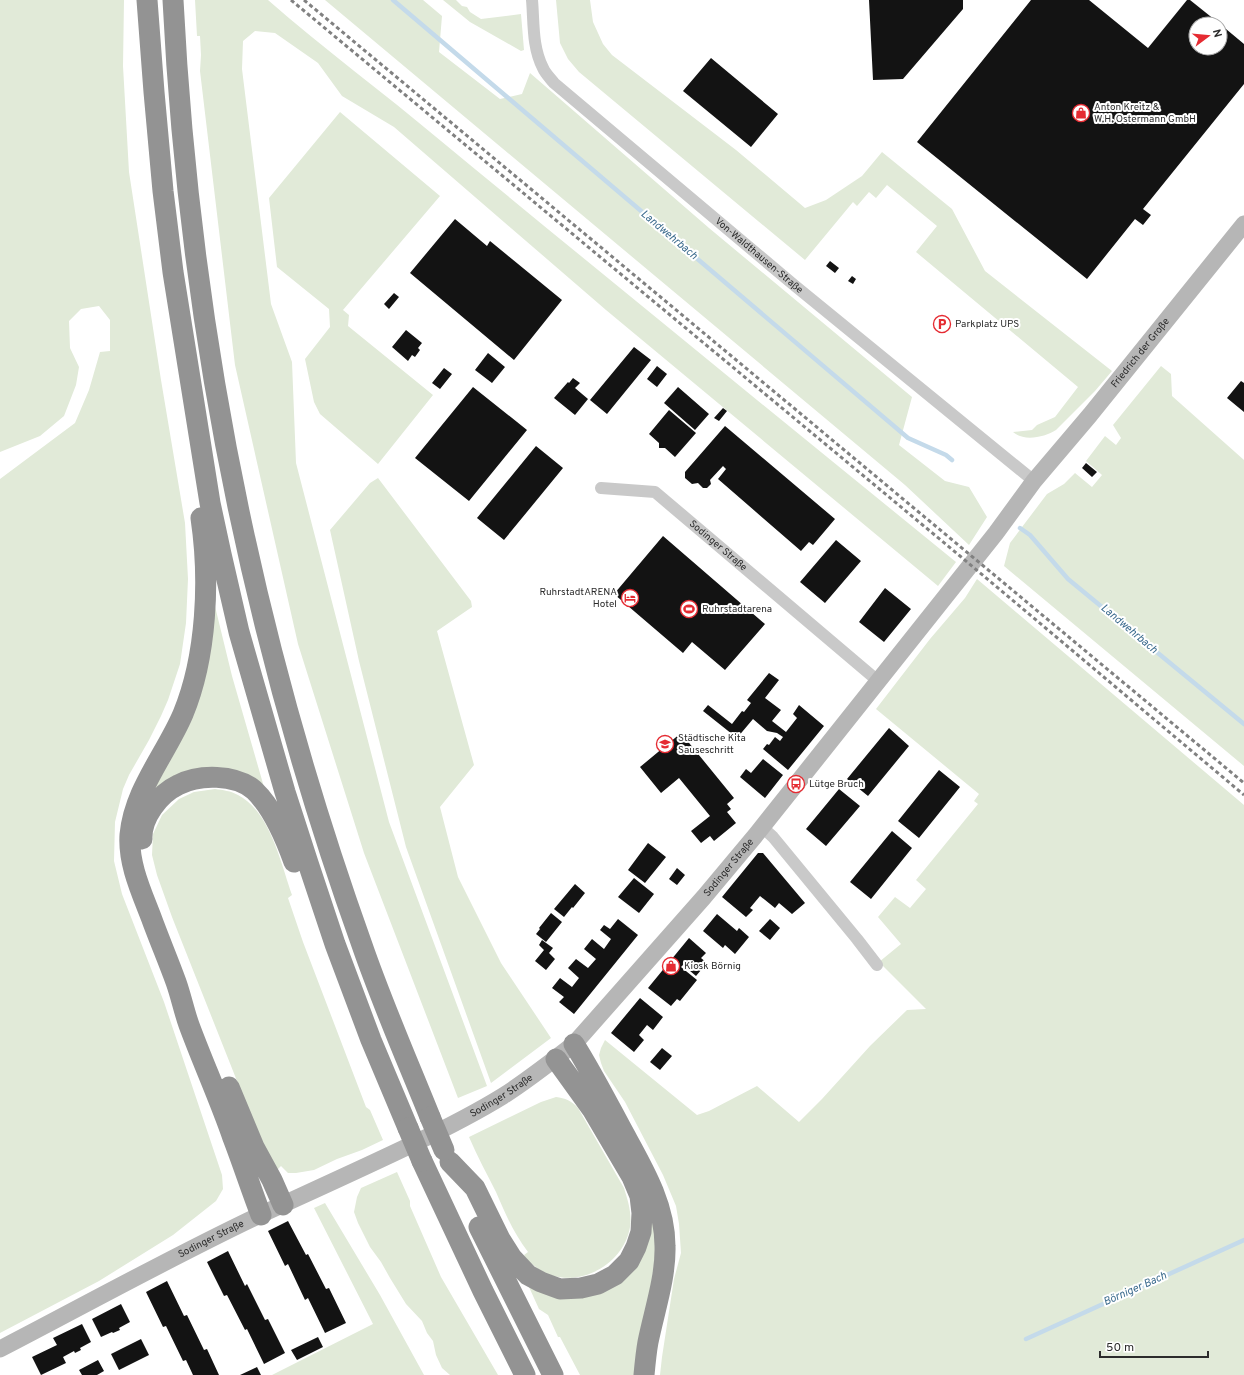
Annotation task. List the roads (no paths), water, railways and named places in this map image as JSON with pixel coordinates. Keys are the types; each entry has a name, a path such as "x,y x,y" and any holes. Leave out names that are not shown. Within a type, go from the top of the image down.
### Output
{"highway":[{"path":"147,0 152,78 163,191 174,280 210,503 239,632 285,792 335,944 371,1040 422,1161 482,1291 525,1375"},
{"path":"173,1 184,150 195,249 209,350 227,451 248,554 283,695 327,844 362,946 394,1029 430,1117 483,1236 553,1375"},
{"path":"195,413 188,447 202,520 205,556 206,596 203,635 195,676 183,714 135,809 130,836 132,860 138,884 179,990 188,1022 233,1137 261,1215"},
{"path":"283,1205 272,1180 254,1147 237,1108 150,895 142,860 142,833 148,814 162,797 177,785 196,778 216,776 234,780 253,789 268,807 281,830 291,852 310,909 335,944"},
{"path":"574,1044 595,1079 646,1174 656,1196 663,1224 666,1247 663,1270 648,1344 644,1375"},
{"path":"447,1156 475,1188 500,1239 512,1258 528,1275 541,1282 560,1289 580,1288 598,1284 615,1275 629,1261 640,1237 642,1213 640,1196 632,1177 592,1109 556,1059"}],"street":[{"name":"Von-Waldthausen-Straße","path":"532,0 535,42 538,55 543,69 554,83 794,285 1034,481"},
{"name":"Friedrich der Große","path":"1034,481 1090,415 1244,224"},
{"name":"Sodinger Straße","path":"0,1349 167,1260 463,1119 503,1096 556,1059 574,1044 704,896 762,827 996,533 1034,481"},
{"name":"Sodinger Straße","path":"601,488 655,492 878,681"},
{"path":"762,827 773,837 858,939 877,965"}],"waterway":[{"name":"Landwehrbach","path":"393,0 908,438 946,455 952,460"},
{"name":"Landwehrbach","path":"1020,528 1030,535 1068,579 1244,724"},
{"name":"Börniger Bach","path":"1026,1339 1244,1240"}],"railway":[{"path":"291,0 960,556 1244,795"},
{"path":"304,0 1244,783"}],"place":[{"name":"Anton Kreitz & W.H. Ostermann GmbH","path":"1081,113"},
{"name":"Parkplatz UPS","path":"942,324"},
{"name":"RuhrstadtARENA Hotel","path":"630,598"},
{"name":"Ruhrstadtarena","path":"689,609"},
{"name":"Städtische Kita Sauseschritt","path":"665,744"},
{"name":"Lütge Bruch","path":"796,784"},
{"name":"Kiosk Börnig","path":"671,966"}]}
